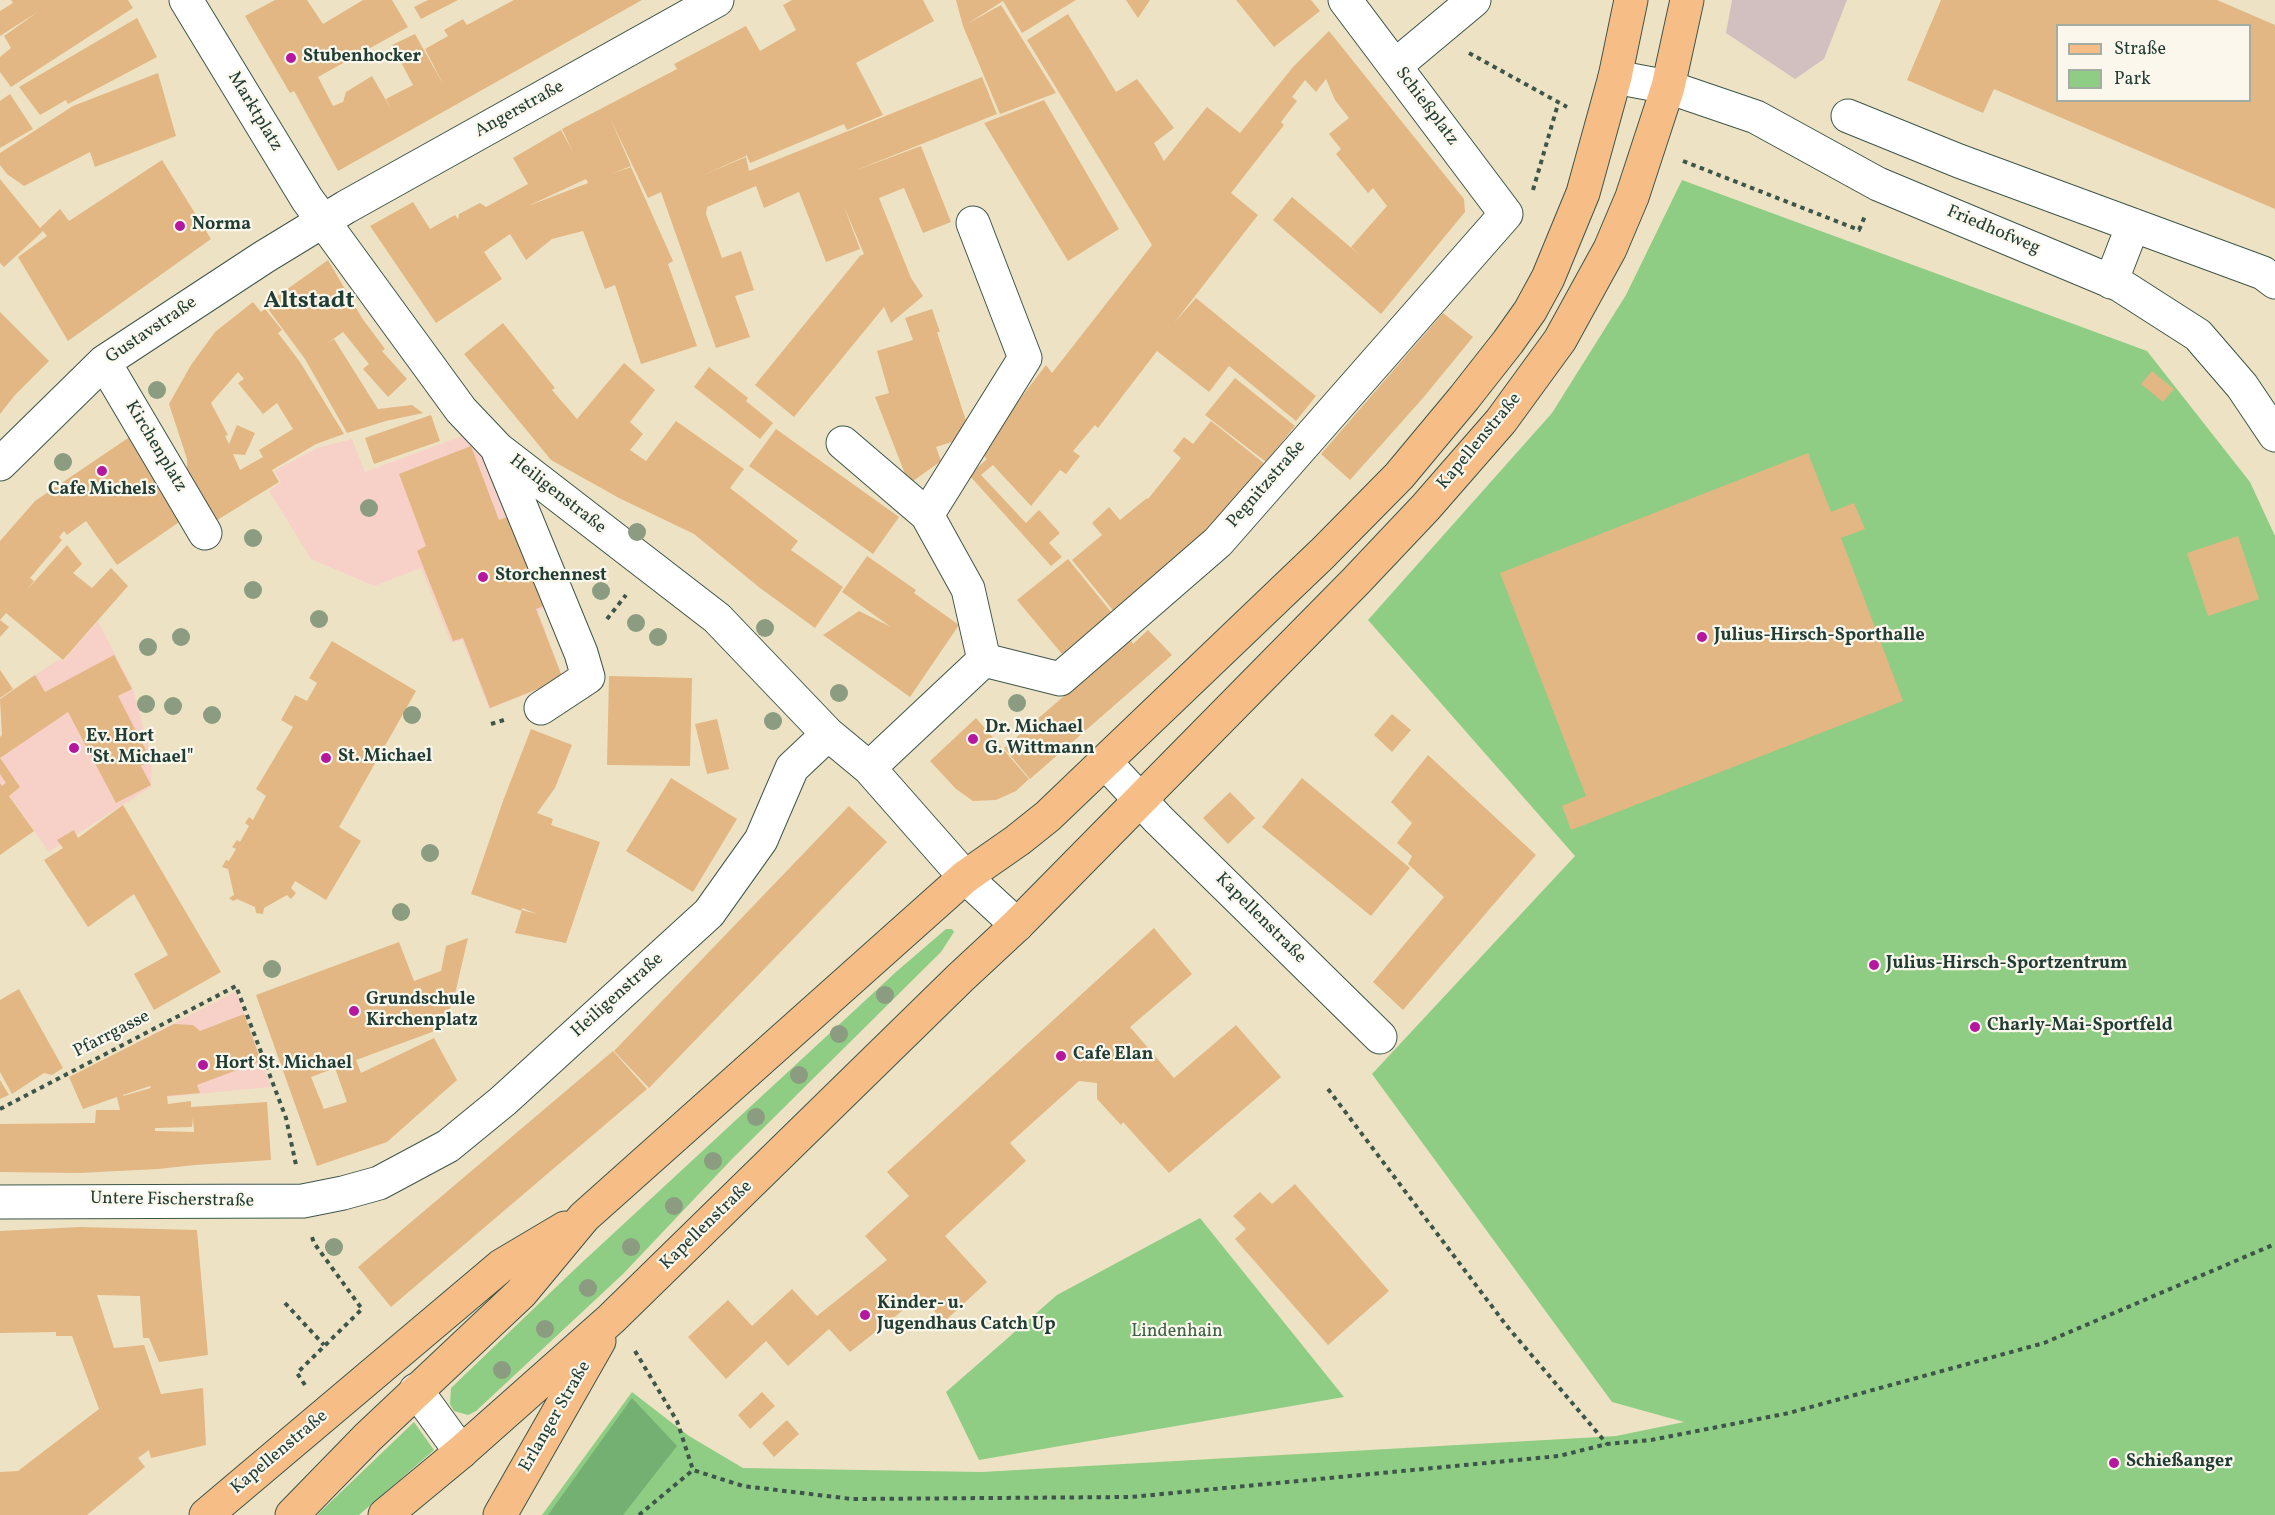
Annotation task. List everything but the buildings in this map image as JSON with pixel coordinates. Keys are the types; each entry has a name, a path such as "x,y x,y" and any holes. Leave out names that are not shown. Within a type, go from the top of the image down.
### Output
{"main road":[{"name":"Kapellenstraße","path":"292,1515 416,1390 521,1293 584,1218 965,876 1018,840 1048,816 1314,561 1399,476 1508,342 1539,295 1566,239 1583,193 1615,77 1631,0"},
{"name":"Kapellenstraße","path":"385,1515 461,1452 611,1319 1017,925 1356,581 1426,507 1501,421 1560,340 1602,266 1632,197 1668,87 1687,0"},
{"name":"Kapellenstraße","path":"206,1515 501,1266 584,1218"},
{"name":"Erlanger Straße","path":"500,1515 611,1319"}],"street":[{"name":"Marktplatz","path":"186,0 307,199 324,221"},
{"name":"Angerstraße","path":"324,221 717,0"},
{"name":"Schießplatz","path":"1345,0 1506,214"},
{"path":"1395,66 1474,0"},
{"name":"Friedhofweg","path":"1615,77 1668,87 1756,117 1878,184 2111,282 2198,335 2242,386 2275,435"},
{"path":"1848,116 1959,161 2263,273 2275,282"},
{"name":"Pegnitzstraße","path":"984,660 1059,679 1218,542 1506,214"},
{"name":"Gustavstraße","path":"0,464 104,362 264,257 324,221"},
{"name":"Heiligenstraße","path":"324,221 461,411 498,449 717,618 828,734 868,768 965,876"},
{"path":"927,515 1024,358 973,223"},
{"path":"2111,282 2133,225"},
{"name":"Kirchenplatz","path":"104,362 205,532"},
{"path":"843,443 927,515 968,589 984,660 868,768"},
{"path":"498,449 581,653 588,677 528,712"},
{"name":"Heiligenstraße","path":"343,1193 378,1183 448,1146 503,1101 709,913 761,840 792,768 828,734"},
{"name":"Kapellenstraße","path":"1105,762 1139,800 1380,1037"},
{"path":"965,876 1017,925"},
{"name":"Untere Fischerstraße","path":"0,1202 303,1201 343,1193"},
{"path":"416,1390 461,1452"}],"path":[{"path":"1434,33 1567,107"},
{"path":"1532,194 1558,104"},
{"path":"1683,161 1859,230 1878,184"},
{"path":"491,724 528,712"},
{"name":"Pfarrgasse","path":"0,1109 237,986 286,1118 303,1201"},
{"path":"1328,1089 1506,1325 1607,1444"},
{"path":"297,1373 362,1309 314,1243 303,1201"},
{"path":"693,1470 743,1486 852,1499 1131,1497 1559,1456 1607,1444 1651,1440 1789,1413 2044,1343 2275,1244"},
{"path":"285,1303 324,1345"},
{"path":"611,1319 639,1357 677,1421 693,1470"},
{"path":"639,1515 693,1470"}],"shaded area":[{"path":"1732,0 1847,0 1824,59 1795,79 1726,33"},
{"name":"Storchennest","path":"467,434 517,514 552,604 538,611 563,679 489,709 462,640 451,643 421,568 374,586 311,559 269,491 281,482 274,471 317,448 352,439 365,472"},
{"name":"Ev. Hort \"St. Michael\"","path":"98,621 133,689 152,760 151,787 49,852 0,782 0,736 2,735 0,699 59,659 63,661"},
{"name":"Hort St. Michael","path":"236,991 271,1087 154,1098 134,1044"}],"green space":[{"name":"Julius-Hirsch-Sportzentrum","path":"1682,180 2147,351 2250,482 2275,536 2275,1515 542,1515 632,1392 689,1436 743,1468 982,1472 1616,1436 1684,1422 1612,1402 1372,1074 1575,856 1368,620 1552,413 1626,295"},
{"path":"946,929 952,929 954,932 941,952 732,1159 623,1274 476,1411 468,1415 454,1411 450,1404 451,1388 576,1268 897,971"},
{"name":"Lindenhain","path":"1200,1218 1344,1397 979,1460 946,1392 1057,1295"},
{"path":"632,1398 677,1446 623,1515 548,1515"},
{"path":"414,1422 434,1450 359,1515 317,1515"}],"place":[{"name":"Stubenhocker","path":"291,58"},
{"name":"Norma","path":"180,226"},
{"name":"Cafe Michels","path":"102,471"},
{"name":"Storchennest","path":"483,577"},
{"name":"Julius-Hirsch-Sporthalle","path":"1702,637"},
{"name":"Dr. Michael G. Wittmann","path":"973,739"},
{"name":"Ev. Hort \"St. Michael\"","path":"74,748"},
{"name":"St. Michael","path":"326,758"},
{"name":"Julius-Hirsch-Sportzentrum","path":"1874,965"},
{"name":"Grundschule Kirchenplatz","path":"354,1011"},
{"name":"Charly-Mai-Sportfeld","path":"1975,1027"},
{"name":"Cafe Elan","path":"1061,1056"},
{"name":"Hort St. Michael","path":"203,1065"},
{"name":"Kinder- u. Jugendhaus Catch Up","path":"865,1315"},
{"name":"Schießanger","path":"2114,1463"}],"district":[{"name":"Altstadt","path":"309,303"}]}
